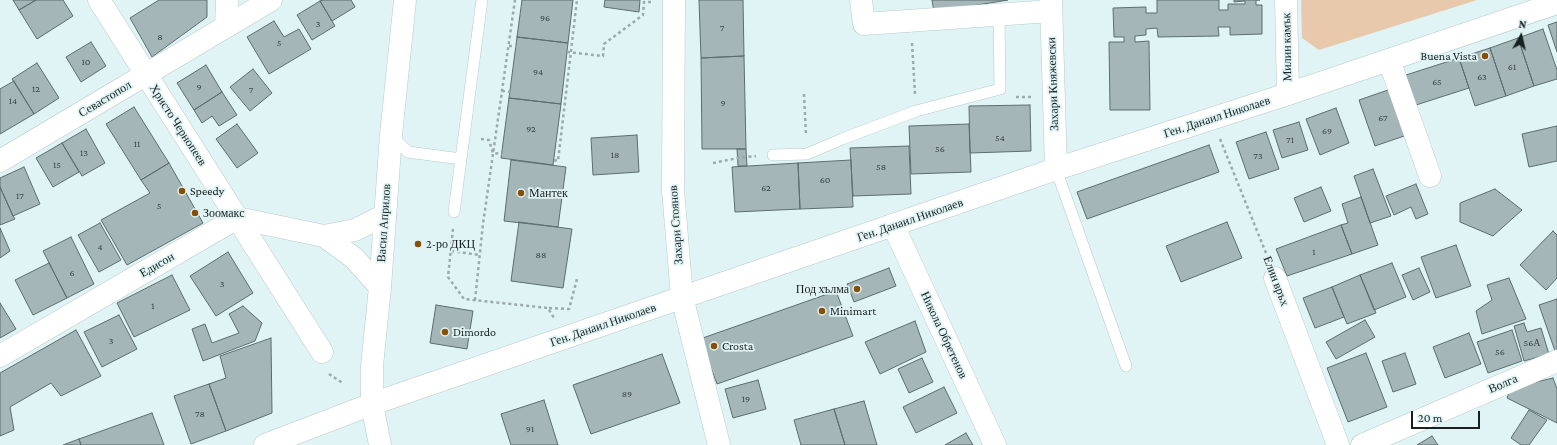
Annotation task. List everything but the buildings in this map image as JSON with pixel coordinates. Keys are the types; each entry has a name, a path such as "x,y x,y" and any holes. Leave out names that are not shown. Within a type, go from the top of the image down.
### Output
{"street":[{"name":"Христо Чернопеев","path":"99,0 322,352"},
{"path":"226,27 227,0"},
{"name":"Севастопол","path":"0,161 271,0"},
{"name":"Васил Априлов","path":"380,445 372,404 372,366 380,288 388,168 405,0"},
{"name":"Захари Стоянов","path":"674,0 673,190 682,298 719,445"},
{"path":"861,0 864,24 999,15 1051,6"},
{"name":"Милин камък","path":"1286,0 1288,94"},
{"name":"Ген. Данаил Николаев","path":"265,445 372,404 1056,169 1390,60 1528,7 1557,3"},
{"name":"Захари Княжевски","path":"1051,6 1056,169"},
{"path":"1390,60 1430,176"},
{"path":"237,218 324,236 355,230 385,215"},
{"name":"Едисон","path":"0,356 237,218"},
{"name":"Никола Обретенов","path":"893,225 995,445"},
{"path":"324,236 354,258 380,288"},
{"name":"Елин връх","path":"1275,278 1338,445"},
{"name":"Волга","path":"1362,445 1557,361"}],"lane":[{"path":"454,212 482,0"},
{"path":"772,156 807,154 916,111 1000,89 999,15"},
{"path":"391,135 408,152 461,159"},
{"path":"388,168 408,152"},
{"path":"1056,169 1126,366"}],"path":[{"path":"475,300 493,153 515,0"},
{"path":"554,160 558,161 563,99 577,0"},
{"path":"569,53 603,56 604,44 643,15 644,2"},
{"path":"910,20 916,111"},
{"path":"509,46 516,46"},
{"path":"502,91 510,92"},
{"path":"804,94 807,154"},
{"path":"1018,97 1035,97"},
{"name":"Елин връх","path":"1212,119 1275,278"},
{"path":"489,140 493,153"},
{"path":"493,153 502,154"},
{"path":"713,163 746,156"},
{"path":"454,212 448,277 464,299 569,310 577,279"},
{"path":"450,251 480,255"},
{"path":"548,308 566,337"}],"shaded area":[{"path":"1301,0 1477,0 1319,50 1302,38"}],"place":[{"name":"Buena Vista","path":"1485,56"},
{"name":"Speedy","path":"182,191"},
{"name":"Мантек","path":"521,193"},
{"name":"Зоомакс","path":"195,213"},
{"name":"2-ро ДКЦ","path":"418,244"},
{"name":"Под хълма","path":"857,289"},
{"name":"Minimart","path":"822,311"},
{"name":"Dimordo","path":"445,332"},
{"name":"Crosta","path":"714,346"}]}
